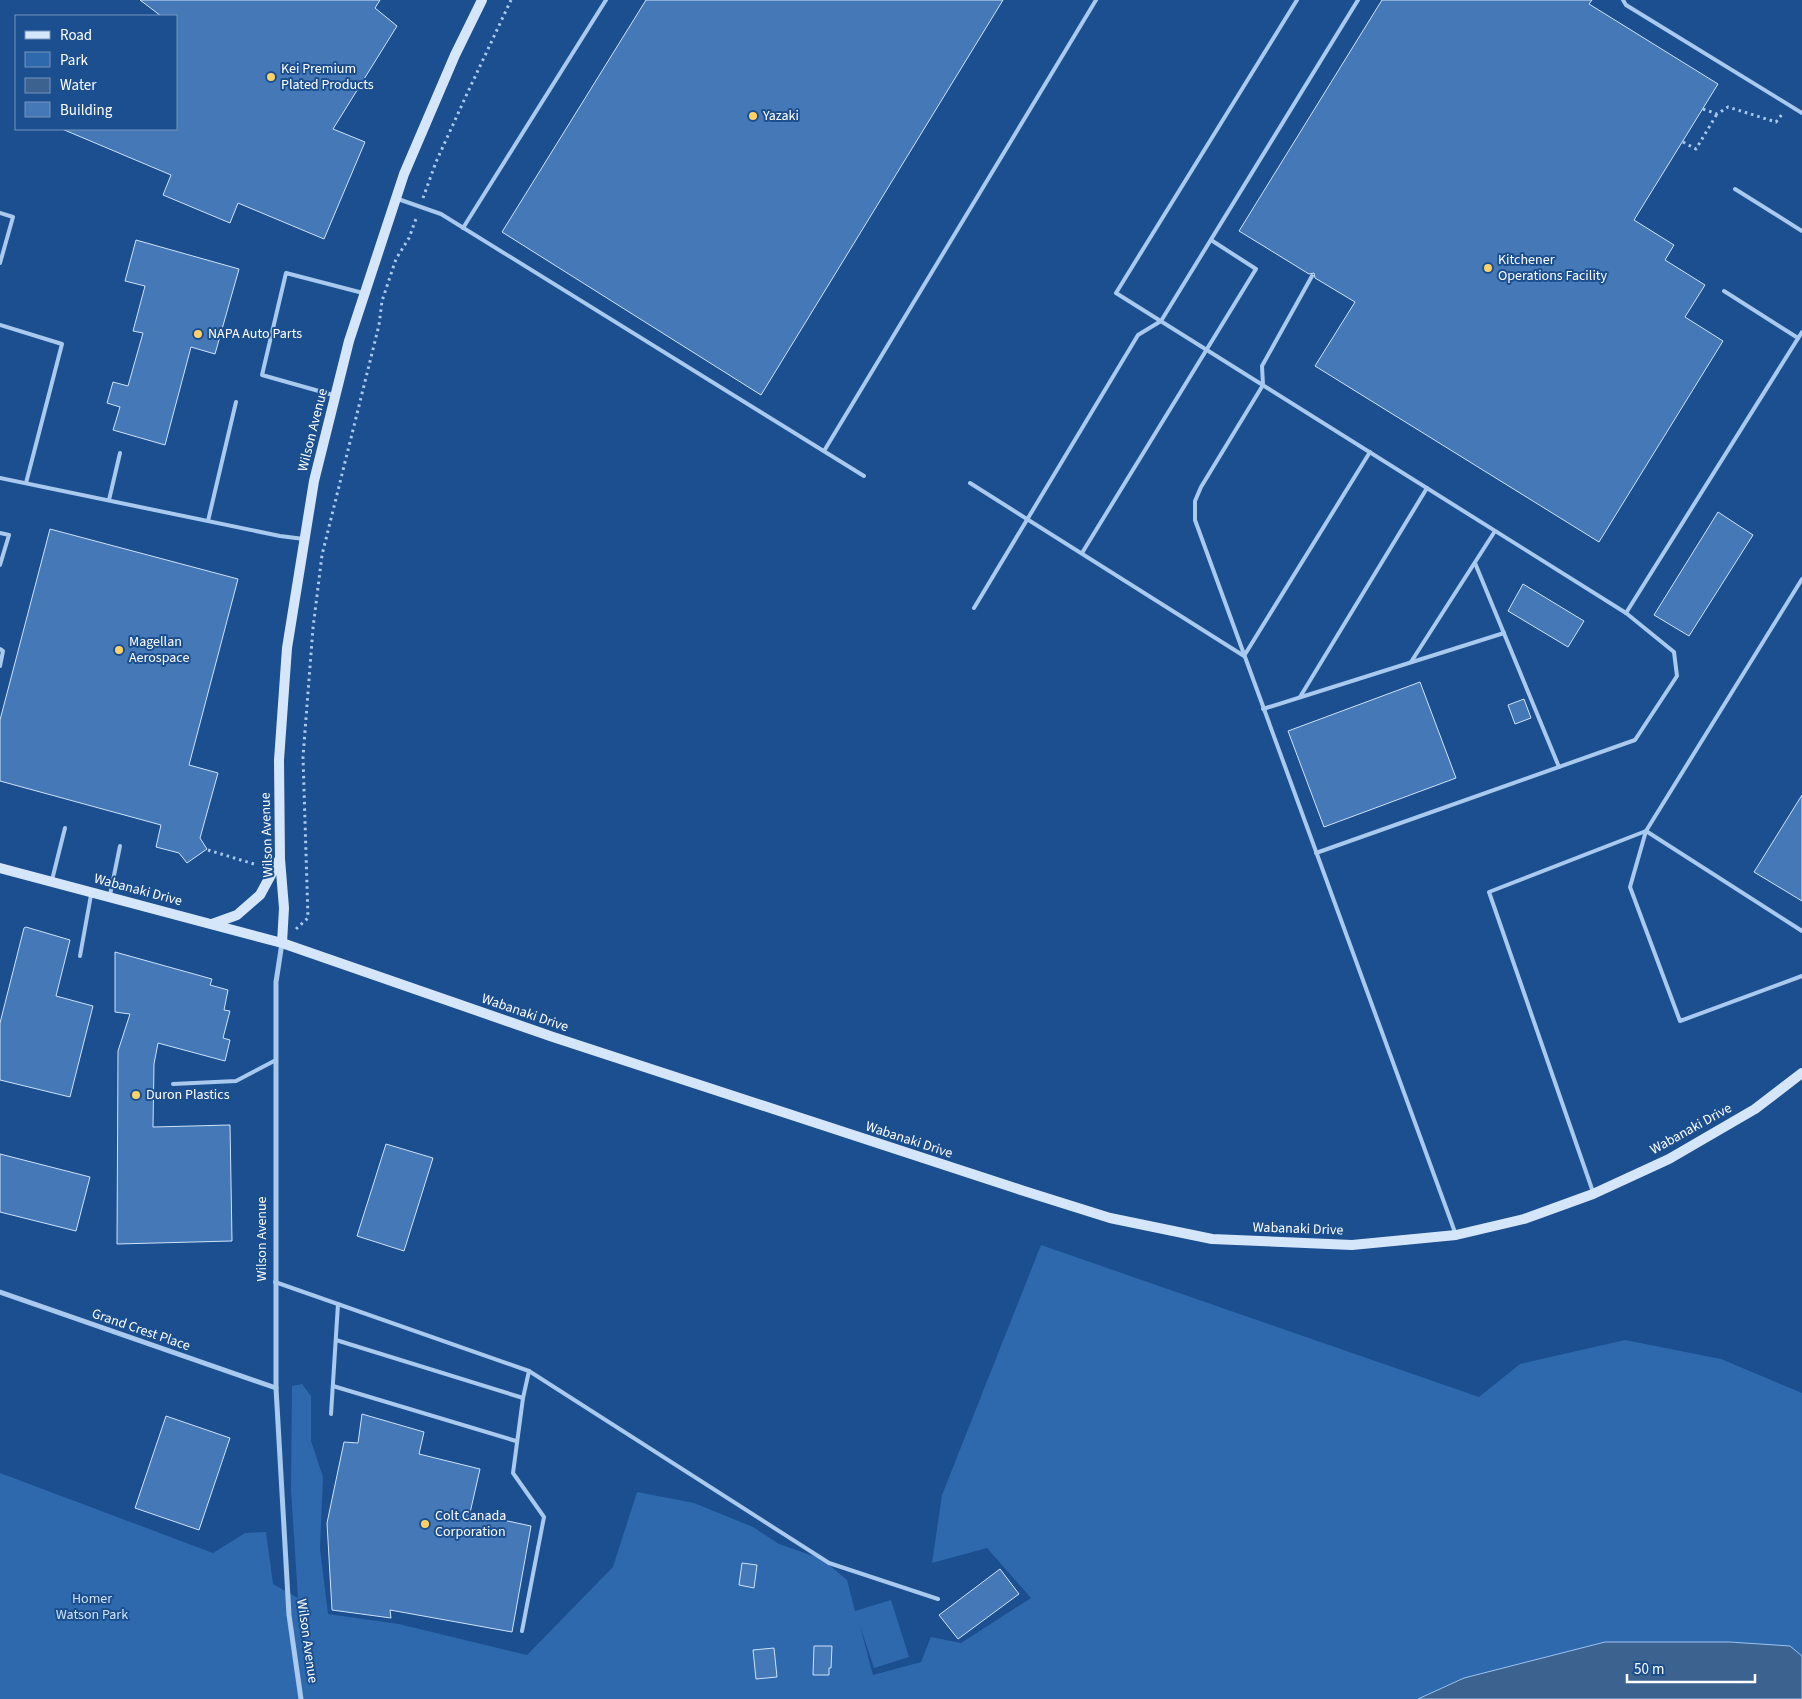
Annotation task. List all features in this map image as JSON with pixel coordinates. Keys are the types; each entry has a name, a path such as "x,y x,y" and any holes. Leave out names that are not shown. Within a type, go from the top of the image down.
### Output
{"street":[{"name":"Wilson Avenue","path":"301,1699 288,1616 276,1388 276,982 282,943 284,908 280,859 279,760 287,648 314,481 349,341 404,174 455,55 482,0"},
{"path":"212,924 237,915 256,898 280,859"},
{"name":"Wabanaki Drive","path":"0,868 282,943 553,1037 1110,1218 1212,1239 1352,1245 1456,1235 1524,1219 1594,1194 1669,1159 1755,1109 1802,1073"},
{"name":"Grand Crest Place","path":"0,1292 276,1388"}],"lane":[{"path":"463,228 606,0"},
{"path":"824,451 1096,0"},
{"path":"1297,0 1116,293 1626,613 1674,652 1677,676 1635,740 1316,853"},
{"path":"974,608 1138,336 1161,321 1358,0"},
{"path":"1623,0 1626,5 1802,113"},
{"path":"1735,189 1802,231"},
{"path":"396,198 441,214 864,476"},
{"path":"0,213 13,217 0,263"},
{"path":"1082,553 1256,270 1211,240"},
{"path":"336,396 262,375 286,273 365,293"},
{"path":"1312,276 1262,366 1263,385 1195,501 1195,520 1456,1235"},
{"path":"1724,291 1798,338"},
{"path":"0,324 62,344 26,483"},
{"path":"1626,613 1802,332"},
{"path":"208,521 236,402"},
{"path":"1244,656 1370,452"},
{"path":"109,500 120,453"},
{"path":"0,478 304,540"},
{"path":"970,483 1244,656"},
{"path":"1300,697 1427,488"},
{"path":"1411,662 1496,531"},
{"path":"0,533 9,535 0,565"},
{"path":"1475,563 1559,767"},
{"path":"1802,579 1646,831 1630,887 1680,1021 1802,976"},
{"path":"1263,709 1504,633"},
{"path":"0,649 3,651 0,666"},
{"path":"51,882 65,828"},
{"path":"1646,831 1802,931"},
{"path":"1594,1194 1489,892 1646,831"},
{"path":"110,897 120,846"},
{"path":"80,956 92,892"},
{"path":"173,1084 236,1081 276,1060"},
{"path":"276,1282 529,1371 829,1563 938,1599"},
{"path":"331,1414 338,1304"},
{"path":"336,1340 523,1398"},
{"path":"522,1630 544,1517 513,1473 516,1440 529,1371"},
{"path":"333,1386 516,1440"}],"path":[{"path":"308,918 303,757 313,628 322,555 379,325 382,301 396,260 409,238 436,162 511,0"},
{"path":"1682,142 1696,149 1717,114 1728,107 1776,122 1782,113"},
{"path":"1703,108 1717,114"},
{"path":"208,850 254,864"}],"green space":[{"name":"Homer Watson Park","path":"1041,1245 1479,1397 1520,1364 1625,1340 1721,1359 1802,1393 1802,1656 1790,1646 1730,1642 1605,1642 1465,1678 1418,1699 0,1699 0,1473 213,1553 245,1533 266,1532 273,1584 298,1598 291,1490 292,1386 302,1384 311,1396 311,1441 323,1477 320,1549 328,1614 399,1624 527,1655 613,1567 637,1492 694,1503 753,1527 779,1544 822,1559 847,1580 855,1611 891,1600 909,1657 874,1668 860,1626 873,1675 921,1662 931,1637 961,1643 1031,1598 987,1548 932,1563 942,1495"}],"water":[{"path":"1605,1642 1730,1642 1790,1646 1802,1656 1802,1699 1418,1699 1464,1678"}],"building":[{"name":"Kei Premium Plated Products","path":"140,0 380,0 375,8 397,26 333,129 365,142 324,239 238,203 230,223 163,195 171,175 64,130 178,130 178,15 160,15"},
{"name":"Yazaki","path":"646,0 1003,0 761,395 502,232"},
{"name":"Kitchener Operations Facility","path":"1382,0 1592,0 1589,4 1718,84 1634,220 1674,245 1665,260 1705,285 1685,317 1723,341 1599,542 1315,366 1355,302 1315,278 1314,273 1309,274 1239,231"},
{"path":"136,240 239,269 215,354 191,347 165,445 113,430 120,407 107,403 113,382 128,386 143,333 133,331 145,286 125,281"},
{"path":"1718,512 1753,535 1689,636 1654,615"},
{"name":"Magellan Aerospace","path":"50,529 238,579 189,765 218,773 200,838 207,849 187,863 179,853 156,847 161,825 0,781 0,720"},
{"path":"1523,584 1584,621 1568,647 1508,611"},
{"path":"1420,682 1456,778 1324,827 1288,731"},
{"path":"1524,699 1531,718 1515,724 1508,705"},
{"path":"1802,795 1802,901 1754,872"},
{"path":"24,928 70,940 56,996 93,1006 70,1097 0,1080 0,1023"},
{"name":"Duron Plastics","path":"115,952 212,979 210,985 228,990 224,1010 230,1011 223,1038 230,1040 225,1061 158,1043 154,1064 153,1127 230,1125 232,1241 117,1244 118,1051 130,1014 115,1012"},
{"path":"386,1144 433,1158 404,1251 357,1236"},
{"path":"0,1154 90,1177 76,1231 0,1212"},
{"name":"Colt Canada Corporation","path":"362,1414 424,1432 419,1454 480,1469 470,1513 531,1526 512,1632 390,1610 391,1618 332,1610 327,1523 344,1442 358,1443"},
{"path":"166,1416 230,1438 199,1530 135,1508"},
{"path":"742,1563 757,1565 754,1588 739,1585"},
{"path":"1000,1569 1019,1594 958,1639 939,1615"},
{"path":"814,1646 832,1646 829,1675 813,1675"},
{"path":"774,1648 777,1677 756,1679 753,1650"}],"place":[{"name":"Kei Premium Plated Products","path":"271,77"},
{"name":"Yazaki","path":"753,116"},
{"name":"Kitchener Operations Facility","path":"1488,268"},
{"name":"NAPA Auto Parts","path":"198,334"},
{"name":"Magellan Aerospace","path":"119,650"},
{"name":"Duron Plastics","path":"136,1095"},
{"name":"Colt Canada Corporation","path":"425,1524"}]}
